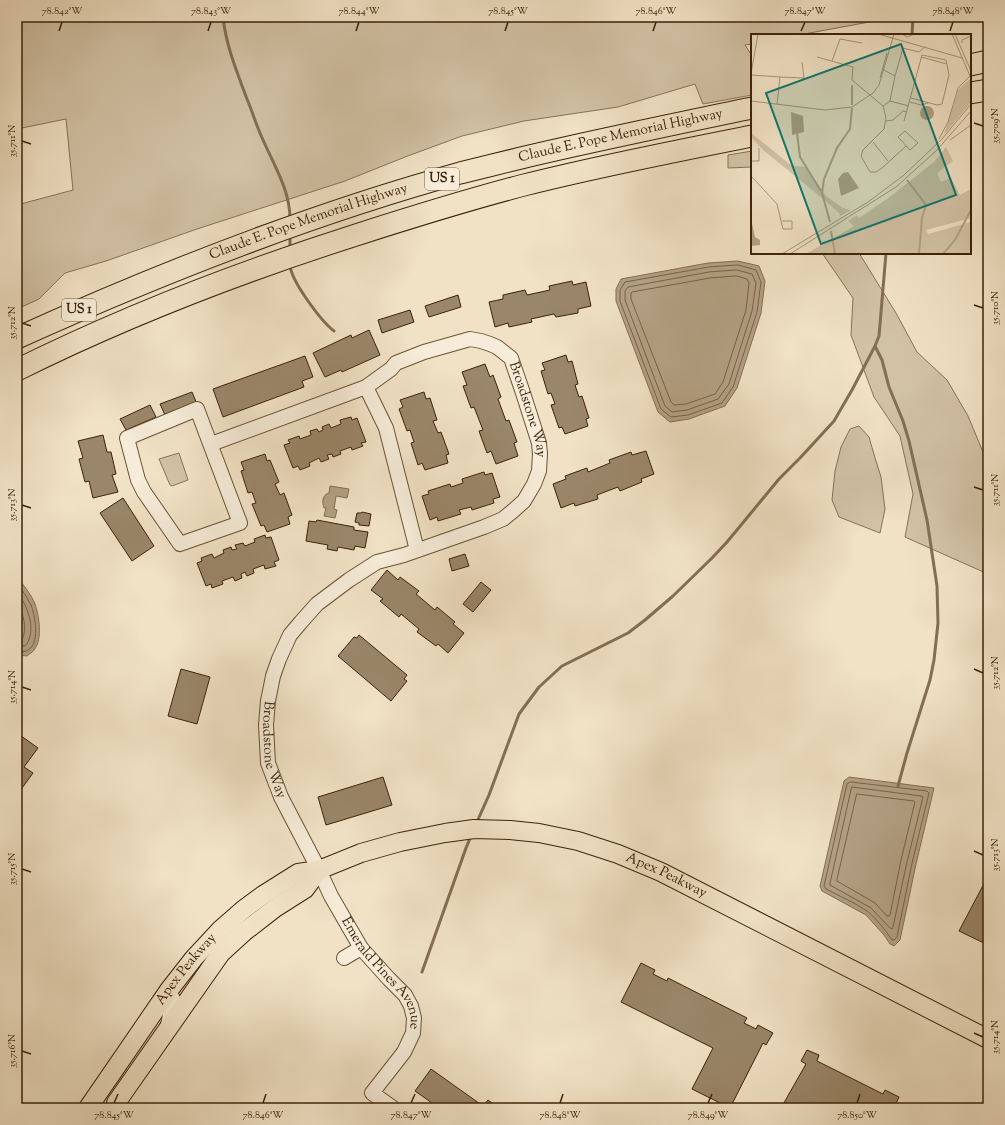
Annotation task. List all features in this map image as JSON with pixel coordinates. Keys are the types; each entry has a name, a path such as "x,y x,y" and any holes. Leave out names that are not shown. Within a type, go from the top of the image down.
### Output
{"highway":[{"path":"971,65 988,61"},
{"path":"971,93 988,90"},
{"name":"Claude E. Pope Memorial Highway","path":"17,338 142,284 252,240 374,198 462,173 573,146 751,108"},
{"name":"Claude E. Pope Memorial Highway","path":"19,370 137,316 215,284 297,254 408,218 524,185 751,136"}],"main road":[{"name":"Apex Peakway","path":"88,1108 169,990 194,958 220,930 263,895 298,873 319,870 361,853 400,842 474,829 510,830 539,833 578,841 618,854 661,872 988,1039"},
{"name":"Apex Peakway","path":"114,1105 221,953 244,932 275,908 305,889 319,870"}],"street":[{"name":"Broadstone Way","path":"211,444 366,387 391,369 396,363 424,352 470,339 481,341 497,347 511,358 539,443 539,471 534,484 524,501 503,519 417,550 377,562 349,580 317,604 290,635 273,676 268,701 266,725 268,762 281,797 319,870"},
{"path":"366,387 386,428 417,550"},
{"path":"197,409 211,444 240,523 180,544 144,492 138,480 127,438 197,409"},
{"name":"Emerald Pines Avenue","path":"319,870 329,891 362,948 389,979 405,994 411,1006 414,1018 413,1033 404,1052 372,1093 393,1108"},
{"path":"344,958 362,948"},
{"path":"167,1029 173,999 169,990"}],"shaded area":[{"path":"17,17 896,17 804,34 751,34 751,44 745,45 751,54 751,95 703,104 695,84 618,107 524,121 462,136 345,181 197,229 106,261 65,273 39,299 17,309 17,205 73,190 66,119 17,129"},
{"path":"751,151 751,167 728,168 728,155"},
{"path":"823,254 860,254 896,313 917,352 947,380 968,416 988,464 988,574 905,537 913,494 900,436 874,397 851,335 853,298"},
{"path":"859,426 869,437 881,477 885,509 880,533 839,517 832,500 835,471 841,447 850,429"},
{"path":"179,453 188,480 172,486 170,485 159,459"}],"water":[{"path":"738,261 759,266 765,281 761,313 737,388 725,406 689,419 670,422 658,412 616,301 616,289 621,279 708,263"},
{"path":"330,486 349,489 347,498 336,496 334,509 337,510 335,518 324,516 326,508 324,508 323,499 325,495 329,493"},
{"path":"17,577 33,600 39,621 39,640 33,651 27,656 17,655"},
{"path":"849,777 934,788 900,940 894,946 890,944 866,915 822,891 820,886 844,781"}],"building":[{"path":"572,281 573,285 586,282 591,306 578,309 578,313 556,317 554,314 531,319 532,322 509,327 508,323 495,327 489,302 503,299 503,295 525,290 527,295 550,290 549,286"},
{"path":"458,295 461,307 429,317 425,306"},
{"path":"410,310 414,322 382,333 378,320"},
{"path":"369,330 380,355 342,372 341,370 325,377 313,353 351,335 352,338"},
{"path":"566,355 568,362 572,361 578,384 575,385 579,397 582,396 589,418 586,419 588,426 565,434 562,427 559,428 551,405 555,404 551,393 548,394 541,371 545,370 542,363"},
{"path":"305,356 313,377 302,381 304,387 223,417 213,389"},
{"path":"485,364 490,377 493,375 501,397 498,399 506,421 509,420 517,442 514,443 518,456 496,464 491,451 487,453 479,431 483,430 474,407 471,408 463,386 467,385 462,372"},
{"path":"192,392 197,404 165,415 160,404"},
{"path":"424,392 426,399 430,398 437,420 433,421 438,433 441,432 449,454 446,455 448,463 425,470 422,463 418,465 411,443 414,442 410,430 407,431 399,409 403,407 400,400"},
{"path":"150,405 156,417 126,430 120,419"},
{"path":"351,417 352,420 357,418 366,442 361,443 363,446 352,450 351,447 340,451 341,454 333,457 332,454 327,455 329,459 321,462 319,458 309,463 310,466 300,470 298,466 293,468 284,445 290,443 288,440 299,436 300,439 311,435 310,431 317,429 319,432 323,430 322,427 329,424 331,428 341,424 340,420"},
{"path":"103,435 107,452 111,452 116,474 112,475 118,492 93,498 89,481 85,482 79,459 83,458 78,441"},
{"path":"646,451 654,474 641,479 642,482 620,491 618,487 597,495 598,499 575,506 574,503 561,508 553,484 566,479 565,476 587,468 588,472 610,463 609,460 631,452 632,455"},
{"path":"265,454 267,461 270,460 279,482 275,484 280,495 284,493 292,515 288,517 290,524 267,532 264,525 261,526 252,504 256,503 252,492 248,493 241,471 244,470 241,462"},
{"path":"484,472 485,475 492,473 500,497 493,499 494,503 472,510 471,507 459,510 461,514 438,521 437,517 430,520 422,496 429,494 428,491 450,484 451,487 463,483 462,479"},
{"path":"123,498 154,546 132,561 100,513"},
{"path":"362,512 371,514 369,526 359,525 359,523 355,522 357,513"},
{"path":"317,520 354,527 354,530 368,532 365,548 355,546 354,550 338,547 337,551 327,549 328,545 306,541 309,521 316,522"},
{"path":"265,535 266,538 271,537 279,560 274,562 276,566 265,569 264,565 253,569 254,573 247,576 245,572 241,574 242,578 235,581 233,577 222,581 223,584 212,588 211,584 206,586 197,563 202,561 201,558 212,554 214,558 224,553 223,550 231,547 232,550 237,549 235,545 243,543 245,546 255,542 254,539"},
{"path":"465,554 469,566 452,571 449,559"},
{"path":"387,570 398,580 400,577 419,591 416,594 435,610 437,607 455,622 453,624 464,633 448,653 438,644 436,646 417,632 419,629 401,614 399,617 380,601 383,599 371,590"},
{"path":"481,582 491,590 473,612 463,604"},
{"path":"359,635 407,675 404,679 407,681 391,701 338,656 354,637 357,638"},
{"path":"181,669 210,677 197,724 168,716"},
{"path":"17,733 38,748 24,767 33,773 17,795"},
{"path":"383,777 392,805 326,825 318,797"},
{"path":"988,876 988,945 959,931"},
{"path":"641,963 655,970 653,974 667,981 668,978 747,1018 744,1023 756,1029 758,1025 773,1033 766,1045 763,1043 730,1108 692,1089 713,1048 621,1002"},
{"path":"807,1050 819,1055 817,1061 883,1094 885,1090 899,1097 894,1108 830,1108 825,1105 824,1108 781,1108 806,1064 801,1061"},
{"path":"431,1069 483,1106 488,1100 499,1108 439,1108 415,1091"}],"waterway":[{"path":"223,17 229,49 236,69 259,131 285,189 290,219"},
{"path":"912,34 913,17"},
{"path":"290,235 290,249"},
{"path":"476,824 489,795 519,714 539,687 562,666 628,633 673,596 727,542 779,479 834,421 852,390 879,336 886,254"},
{"path":"290,265 295,281 322,319 334,331"},
{"path":"875,346 882,360 889,387 903,421 909,441 927,520 937,586 938,623 934,660 930,680 898,786"},
{"path":"422,972 471,836"}]}
